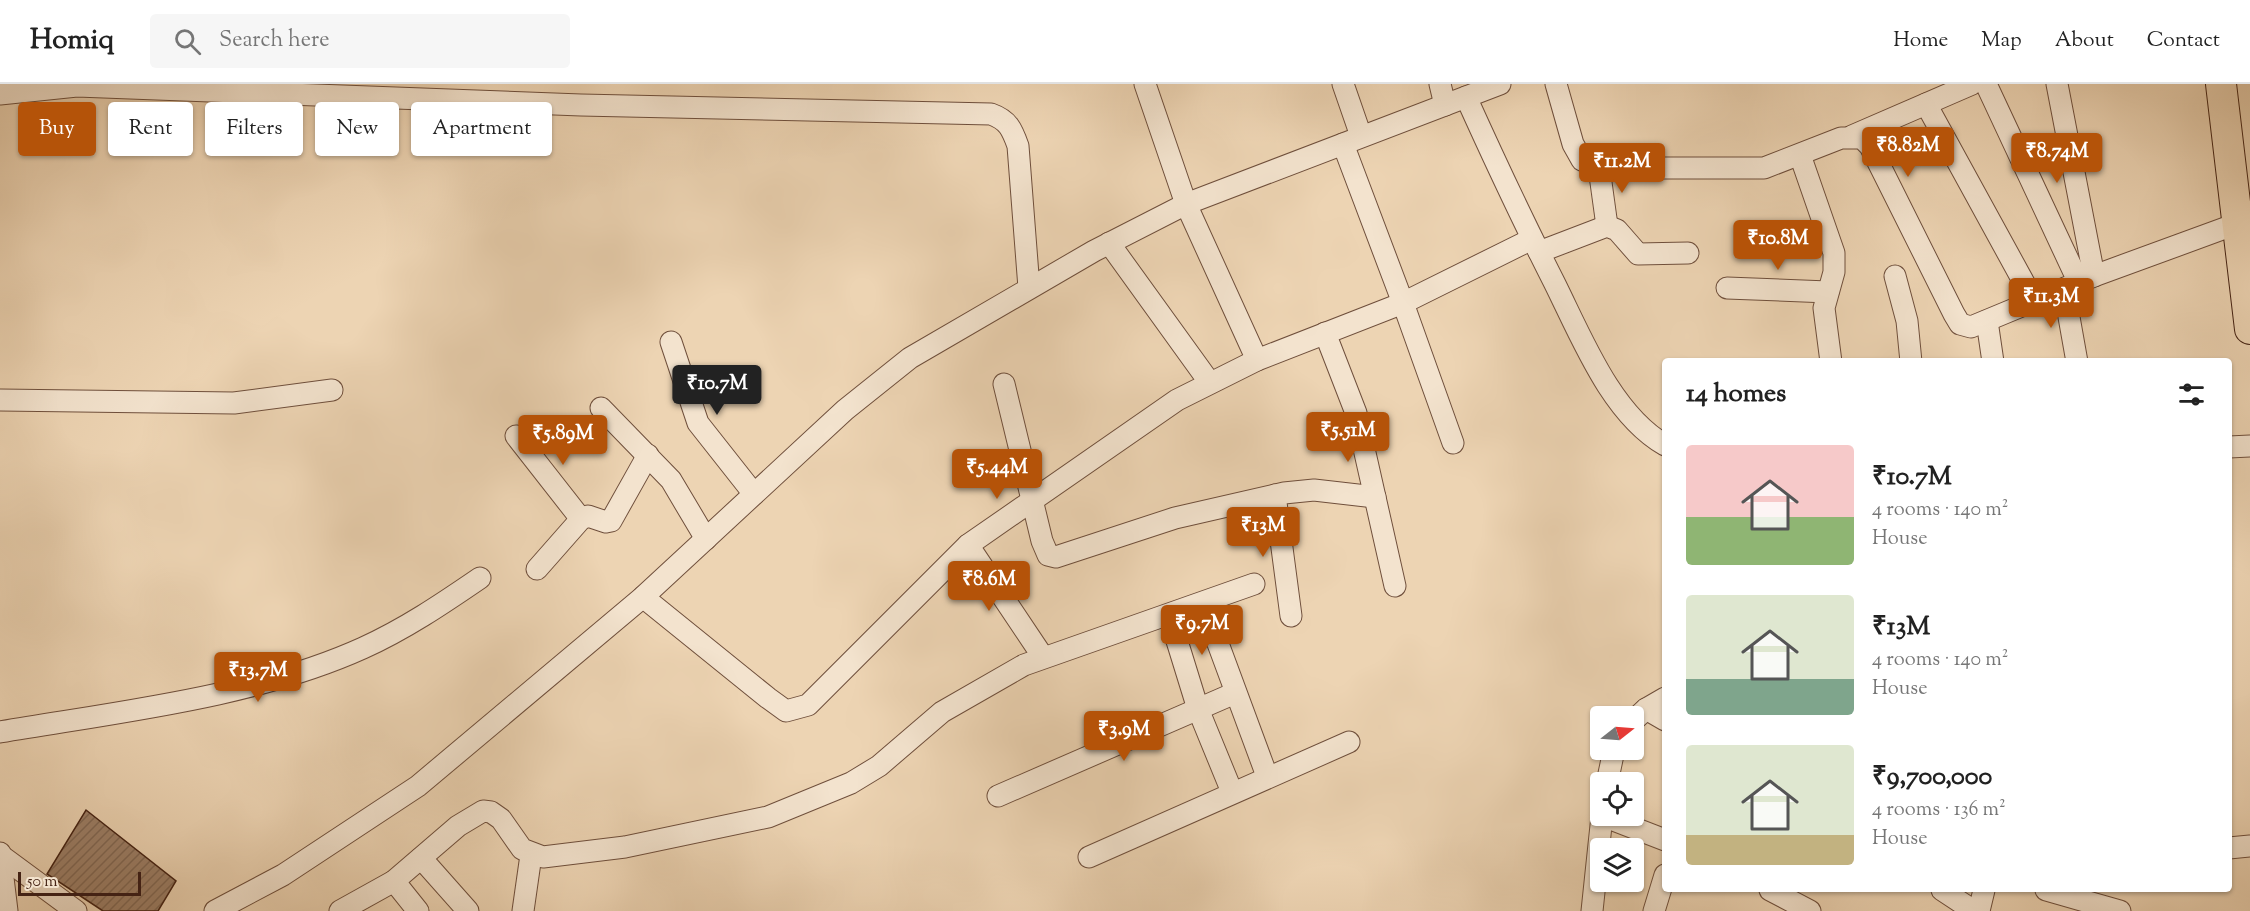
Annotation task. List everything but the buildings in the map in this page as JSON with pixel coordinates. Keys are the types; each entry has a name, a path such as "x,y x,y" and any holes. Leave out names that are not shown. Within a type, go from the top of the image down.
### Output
{"highway":[{"path":"2221,84 2250,329"}],"street":[{"path":"1343,84 1352,140 1403,303 1453,442"},
{"path":"215,911 284,875 418,786 643,597 877,382 910,358 1109,243 1186,204 1352,140 1443,94 1466,97 1500,84"},
{"path":"1556,84 1573,144 1582,160 1599,168 1740,170 1764,168 1852,136 1972,84"},
{"path":"1986,84 2079,283"},
{"path":"2057,84 2079,283 2077,358"},
{"path":"1148,85 1186,204 1257,360"},
{"path":"0,94 77,86 322,89 581,105 991,114 1002,118 1012,127 1018,146 1029,288"},
{"path":"1466,97 1535,245 1610,387 1632,419 1652,438 1662,443"},
{"path":"1926,104 2034,301"},
{"path":"1852,136 1862,138 1870,146 1960,324 1971,327 2079,283 2236,224"},
{"path":"1800,155 1834,253 1834,272 1824,308 1830,358"},
{"path":"1599,168 1606,226"},
{"path":"643,597 768,698 786,711 796,710 808,705 968,545 1177,400 1210,383 1257,360 1403,303 1535,245 1606,226 1617,230 1638,254 1688,253"},
{"path":"1109,243 1210,383"},
{"path":"1895,276 1907,321 1911,358"},
{"path":"1727,288 1828,292"},
{"path":"1987,321 1992,358"},
{"path":"1325,333 1356,413 1395,586"},
{"path":"671,342 699,423 754,494"},
{"path":"1005,384 1042,541 1048,555 1056,557 1175,518 1275,495 1314,490 1375,497"},
{"path":"0,400 234,403 332,390"},
{"path":"601,408 671,480 706,539"},
{"path":"516,436 581,519"},
{"path":"2232,447 2250,446"},
{"path":"537,569 581,519 588,516 606,522 611,521 648,455"},
{"path":"1275,495 1291,616"},
{"path":"968,545 1043,657"},
{"path":"0,732 153,706 299,672 362,649 422,618 480,578"},
{"path":"341,911 394,881 473,815 483,811 491,812 501,819 522,849 531,855 543,858 625,847 768,817 851,783 879,765 942,712 1014,670 1043,657 1254,584"},
{"path":"1203,603 1267,776"},
{"path":"1169,615 1198,709 1233,792"},
{"path":"998,796 1235,693"},
{"path":"1644,711 1662,700"},
{"path":"1644,715 1662,719"},
{"path":"1089,857 1267,776 1349,742"},
{"path":"1592,911 1601,826"},
{"path":"1628,826 1662,839"},
{"path":"2232,848 2250,846"},
{"path":"0,854 7,911"},
{"path":"0,854 76,911"},
{"path":"523,911 531,855"},
{"path":"421,858 468,911"},
{"path":"394,881 418,911"},
{"path":"1654,911 1662,885"},
{"path":"1774,892 1810,911"},
{"path":"1945,892 1974,911"},
{"path":"1979,911 1984,892"},
{"path":"2053,892 2120,911"}]}
